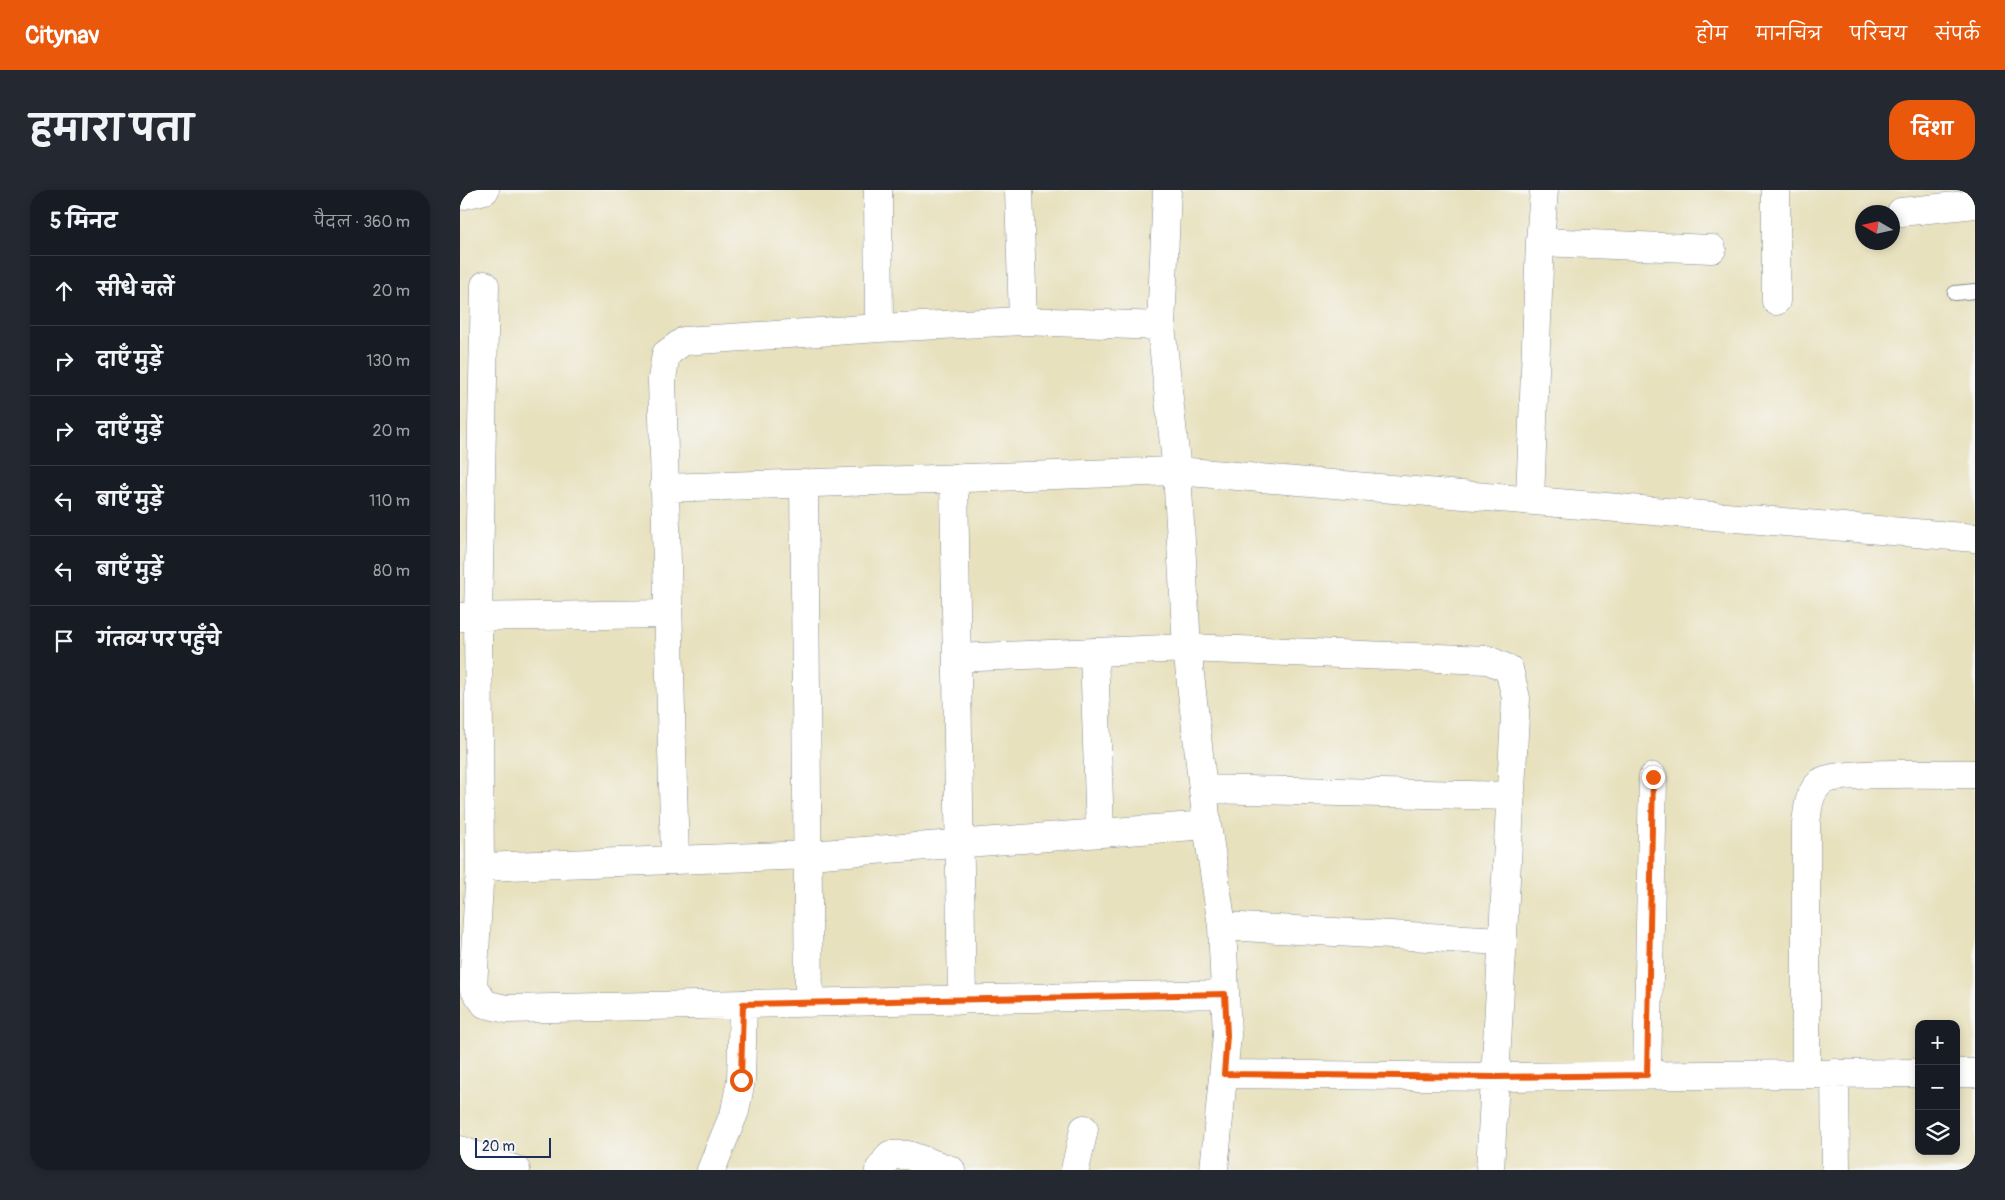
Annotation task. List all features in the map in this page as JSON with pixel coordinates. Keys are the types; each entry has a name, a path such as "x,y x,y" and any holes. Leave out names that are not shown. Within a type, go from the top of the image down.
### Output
{"street":[{"path":"460,196 485,190"},
{"path":"878,190 879,328"},
{"path":"1020,190 1023,321"},
{"path":"1167,190 1161,326 1177,471 1187,648 1207,825 1222,926 1227,1035 1214,1170"},
{"path":"1530,500 1540,242 1544,190"},
{"path":"1776,190 1776,301"},
{"path":"1901,212 1975,204"},
{"path":"1540,242 1712,249"},
{"path":"485,285 469,617 480,867 468,922 473,987 485,1004 506,1009 1225,994"},
{"path":"675,859 662,380 666,354 684,341 879,328 1023,321 1161,326"},
{"path":"664,488 1177,471 1975,538"},
{"path":"954,478 962,1000"},
{"path":"804,483 810,1003"},
{"path":"469,617 668,614"},
{"path":"957,658 1187,648 1488,660 1509,669 1516,698 1490,1170"},
{"path":"1094,652 1100,834"},
{"path":"1806,1073 1806,824 1810,797 1822,781 1848,775 1975,774"},
{"path":"1647,1075 1653,777"},
{"path":"1204,789 1511,796"},
{"path":"480,867 809,855 1207,825"},
{"path":"1222,926 1503,942"},
{"path":"711,1170 737,1103 741,1080 743,1004"},
{"path":"1835,1073 1836,1170"},
{"path":"1224,1074 1495,1077 1915,1073"},
{"path":"1960,1073 1975,1073"},
{"path":"1075,1170 1084,1129"},
{"path":"460,1150 516,1170"},
{"path":"879,1170 890,1156 908,1155 951,1170"}],"lane":[{"path":"1955,293 1975,291"}],"route":[{"path":"741,1080 743,1004 1225,994 1227,1035 1224,1074 1495,1077 1647,1075 1653,777"}]}
